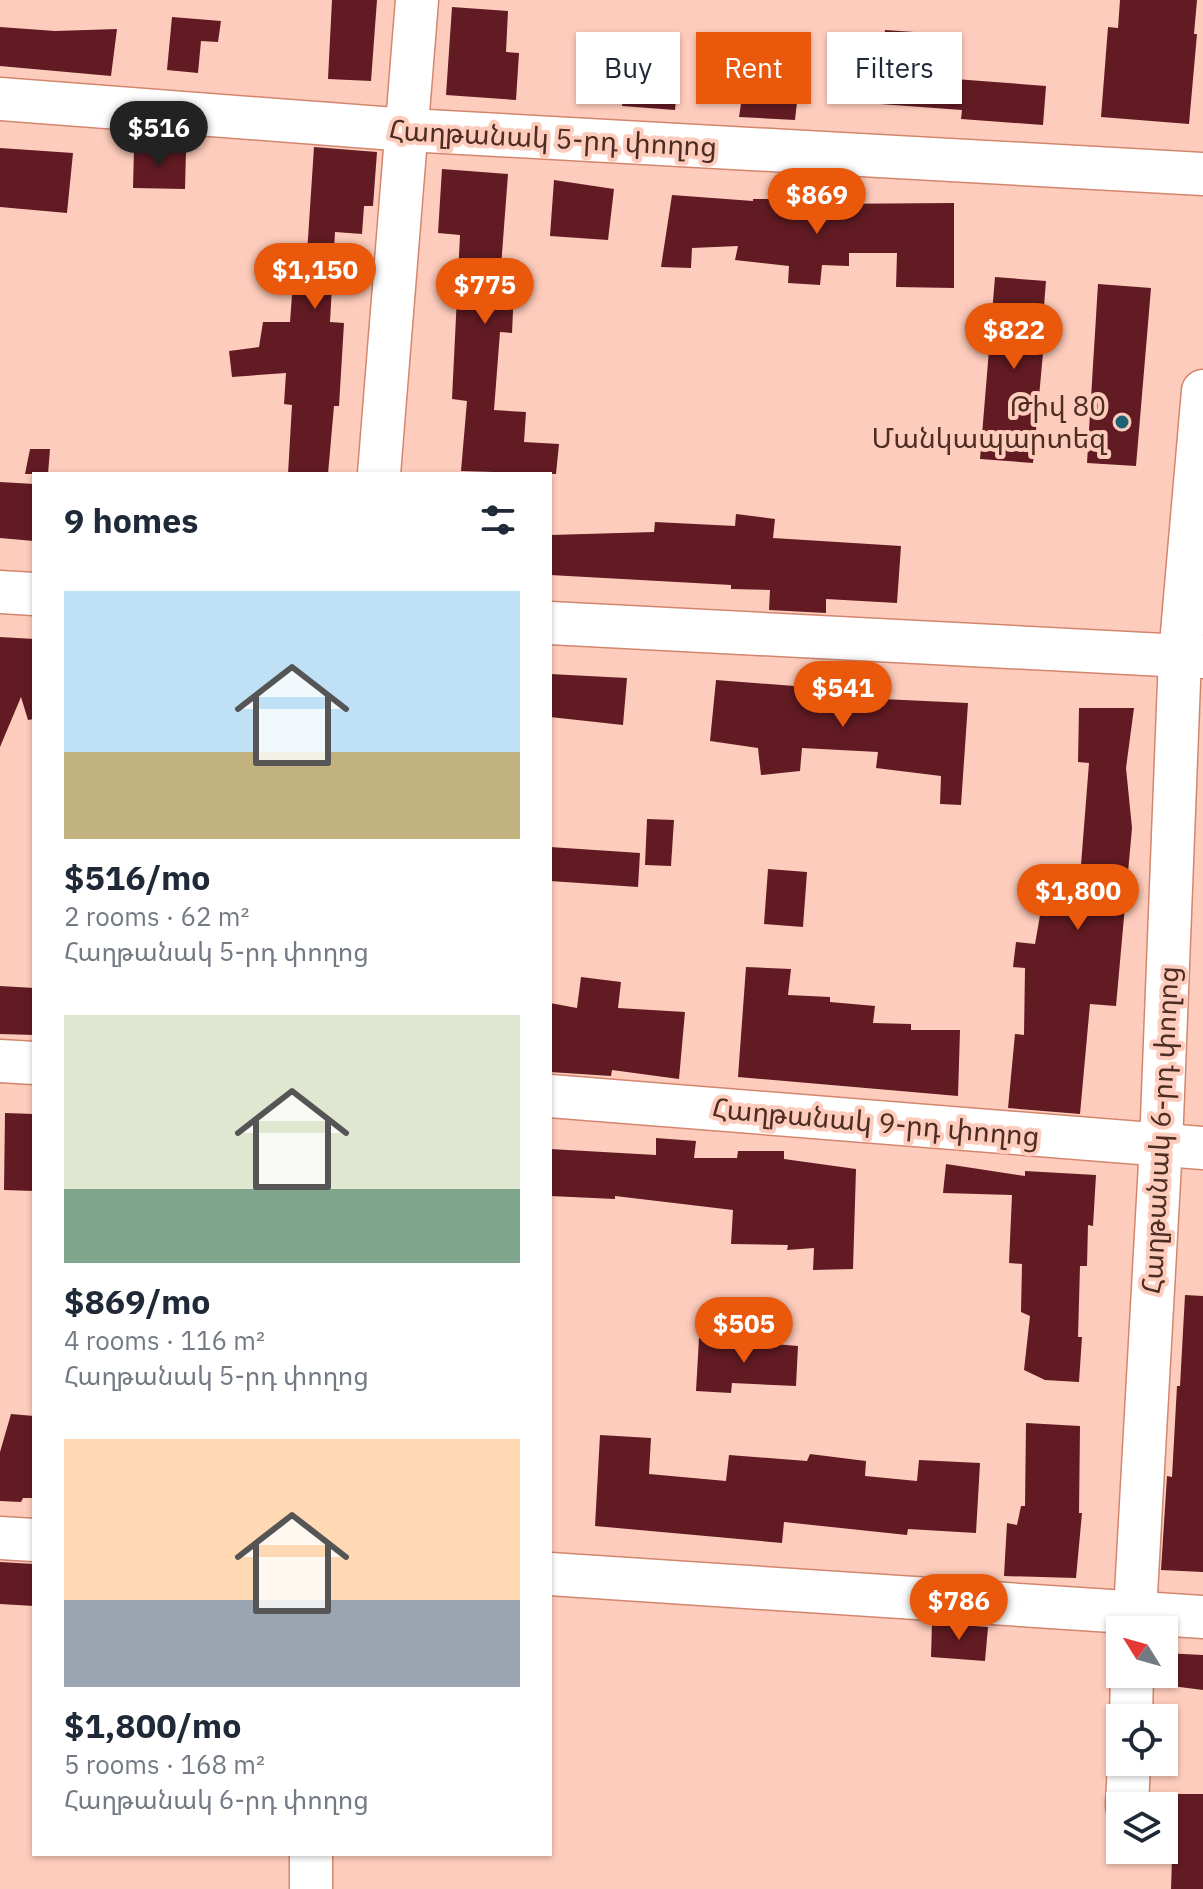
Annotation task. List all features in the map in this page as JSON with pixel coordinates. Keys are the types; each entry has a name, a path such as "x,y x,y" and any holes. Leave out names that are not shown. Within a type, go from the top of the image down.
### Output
{"street":[{"path":"379,472 417,0"},
{"name":"Հաղթանակ 5-րդ փողոց","path":"0,99 408,130 1203,174"},
{"name":"Հաղթանակ 6-րդ փողոց","path":"1134,1616 1192,656 1202,416"},
{"path":"0,592 32,594"},
{"path":"552,623 1192,656"},
{"path":"0,1061 32,1063"},
{"name":"Հաղթանակ 9-րդ փողոց","path":"552,1096 1203,1148"},
{"path":"0,1538 32,1540"},
{"path":"552,1574 1106,1620"},
{"path":"1178,1619 1203,1617"},
{"path":"311,1856 311,1889"}],"building":[{"path":"332,0 377,0 371,81 328,79"},
{"path":"1120,0 1197,0 1189,124 1101,117 1108,27 1118,28"},
{"path":"452,7 508,11 506,52 519,53 516,100 446,95"},
{"path":"172,17 221,21 218,42 201,41 198,73 167,70"},
{"path":"0,27 55,31 117,29 111,76 0,66"},
{"path":"962,80 1046,86 1043,125 961,119 962,110 880,104 962,104"},
{"path":"622,104 676,104 675,110"},
{"path":"741,104 797,104 795,120 739,117"},
{"path":"314,147 377,152 373,206 364,206 362,234 335,232 330,322 344,323 339,406 334,406 328,472 288,472 292,405 284,404 286,373 232,377 229,351 259,347 263,322 290,322 294,268 306,269"},
{"path":"0,148 73,153 67,213 0,207"},
{"path":"134,149 186,151 185,189 133,188"},
{"path":"442,169 508,174 501,267 515,267 512,333 500,332 494,410 526,412 524,442 559,444 556,474 461,471 467,401 452,399 460,235 438,233"},
{"path":"554,180 614,189 608,240 550,236"},
{"path":"672,195 753,201 779,199 816,204 954,203 954,288 896,287 897,253 849,253 849,266 822,265 820,285 788,283 789,266 735,260 738,246 692,248 691,268 661,267"},
{"path":"995,277 1046,281 1042,331 1045,331 1033,463 980,459"},
{"path":"1098,284 1151,288 1136,466 1087,463"},
{"path":"30,449 50,449 48,472 25,474"},
{"path":"0,482 32,484 32,541 0,538"},
{"path":"736,514 775,519 773,538 901,546 897,603 826,599 826,613 769,610 770,590 552,575 552,535 654,532 655,522 735,526"},
{"path":"0,637 32,639 32,719 28,720 21,697 0,747"},
{"path":"552,674 627,678 623,725 552,717"},
{"path":"716,680 882,695 882,699 968,703 961,805 940,804 941,776 876,768 878,752 802,748 800,771 761,775 758,748 710,741"},
{"path":"1079,708 1134,708 1126,768 1132,828 1116,1006 1090,1004 1080,1114 1008,1108 1015,1034 1024,1035 1025,968 1013,967 1016,942 1035,944 1042,904 1078,903 1089,763 1078,762"},
{"path":"647,819 674,820 671,866 645,865"},
{"path":"552,847 640,853 638,887 552,881"},
{"path":"768,869 807,872 803,927 764,924"},
{"path":"746,967 791,969 788,995 830,997 830,1002 875,1006 873,1023 911,1024 911,1030 960,1030 958,1096 738,1077"},
{"path":"581,977 621,982 618,1008 685,1012 679,1079 612,1070 611,1076 552,1072 552,1003 577,1008"},
{"path":"0,986 32,988 32,1035 0,1034"},
{"path":"5,1113 32,1114 32,1191 4,1190"},
{"path":"656,1138 696,1141 694,1158 737,1158 738,1151 784,1151 784,1159 856,1169 853,1269 813,1270 814,1248 787,1250 788,1245 731,1244 733,1210 615,1196 615,1199 552,1196 552,1149 656,1155"},
{"path":"946,1164 1025,1176 1025,1171 1096,1175 1093,1226 1088,1225 1087,1266 1080,1266 1078,1337 1082,1337 1079,1382 1045,1380 1024,1370 1030,1316 1021,1312 1022,1264 1009,1263 1012,1195 943,1193"},
{"path":"1185,1295 1203,1296 1203,1572 1161,1570 1167,1476 1172,1477 1177,1386 1180,1386"},
{"path":"699,1338 798,1346 796,1386 732,1383 731,1393 696,1391"},
{"path":"11,1414 32,1416 32,1498 23,1498 21,1502 0,1501 0,1452"},
{"path":"1026,1423 1080,1426 1079,1513 1082,1513 1076,1578 1004,1576 1007,1523 1017,1525 1021,1506 1025,1506"},
{"path":"600,1435 651,1438 649,1474 726,1481 729,1455 807,1461 810,1454 866,1461 865,1476 917,1481 919,1460 980,1463 976,1533 908,1529 907,1535 784,1522 782,1543 595,1526"},
{"path":"0,1562 32,1564 32,1606 0,1604"},
{"path":"932,1623 988,1627 985,1661 931,1657"},
{"path":"1178,1654 1203,1655 1203,1690 1178,1687"},
{"path":"1178,1794 1203,1794 1203,1889 1171,1889 1172,1864 1178,1864"}],"place":[{"name":"Թիվ 80 Մանկապարտեզ","path":"1122,422"}]}
